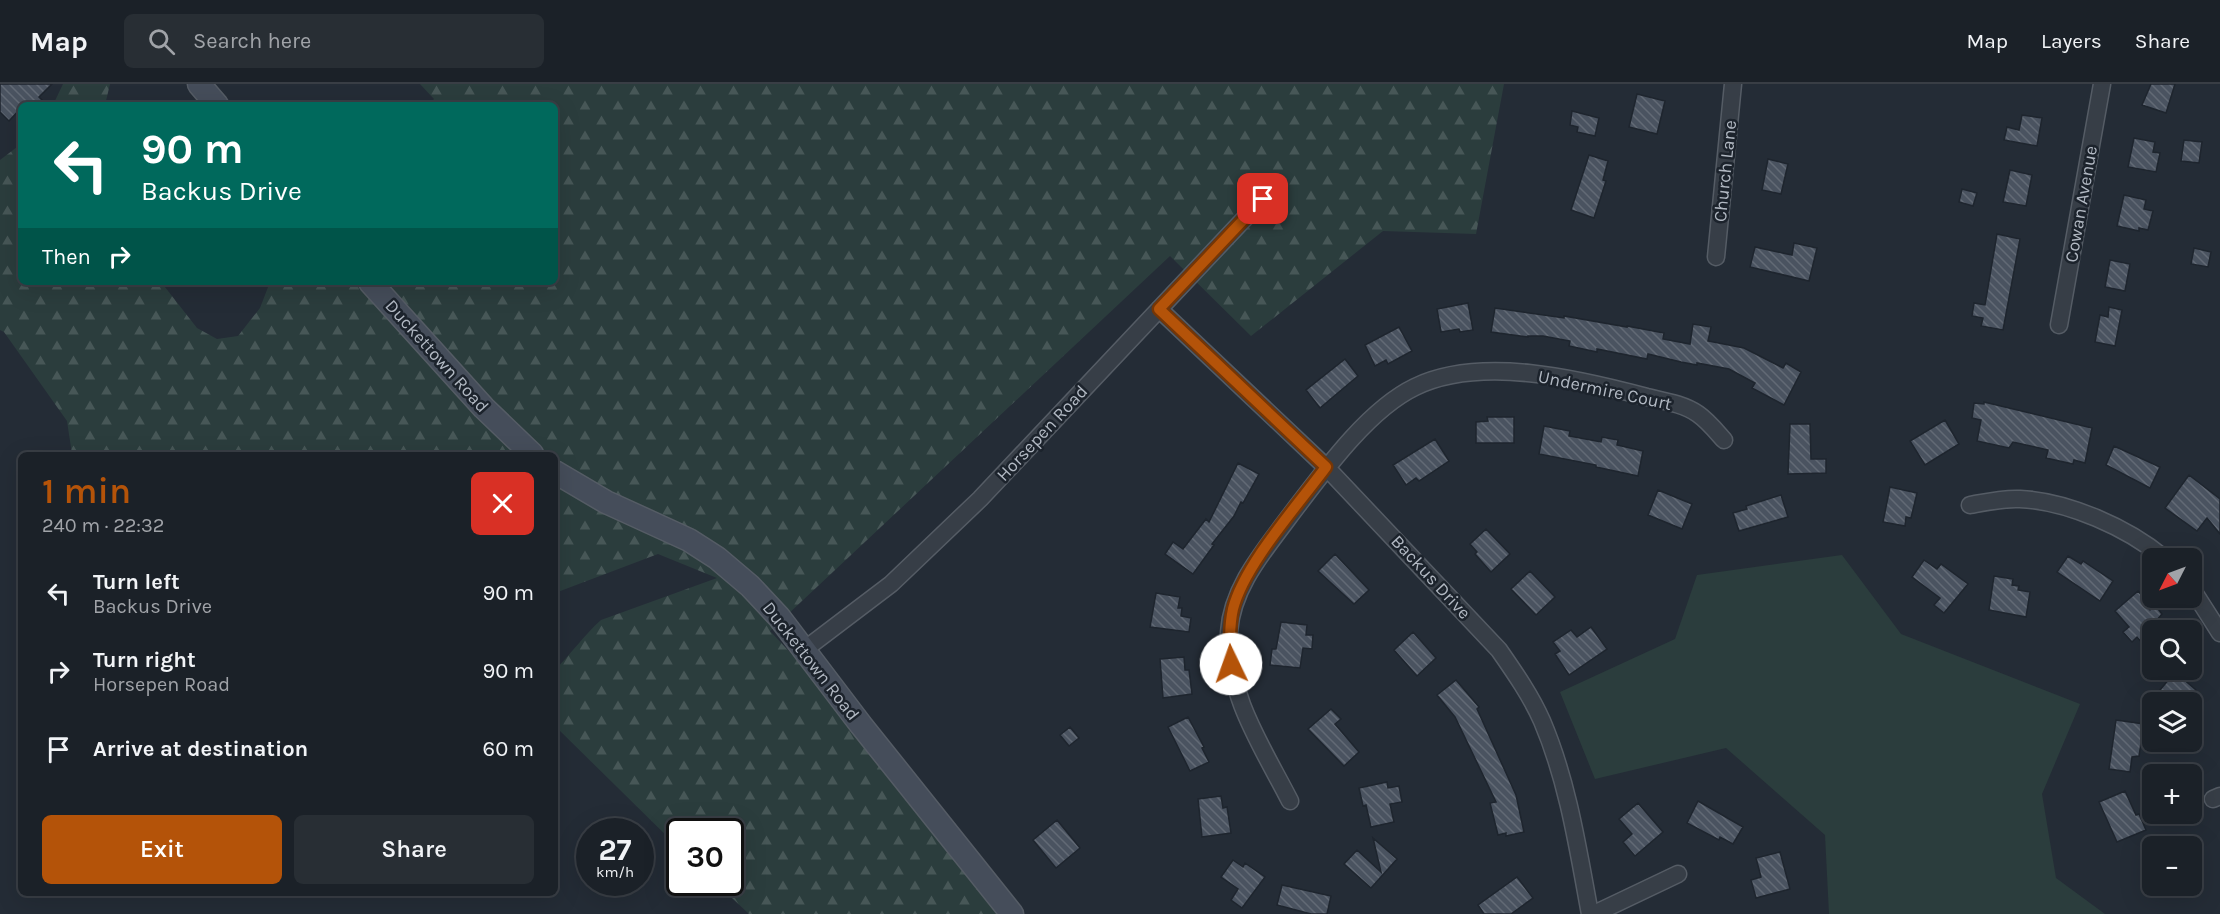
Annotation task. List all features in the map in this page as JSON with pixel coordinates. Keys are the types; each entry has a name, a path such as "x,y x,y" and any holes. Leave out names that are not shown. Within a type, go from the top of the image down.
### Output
{"street":[{"path":"199,84 214,102"},
{"name":"Church Lane","path":"1716,257 1733,84"},
{"name":"Cowan Avenue","path":"2059,325 2103,84"},
{"name":"Horsepen Road","path":"804,650 891,584 980,499 1263,199"},
{"name":"Duckettown Road","path":"373,285 484,408 530,452"},
{"name":"Backus Drive","path":"1159,309 1326,467 1499,650 1521,682 1542,721 1564,785 1592,914"},
{"name":"Undermire Court","path":"1290,801 1235,688 1229,632 1234,607 1242,586 1258,557 1326,467 1380,410 1416,387 1466,373 1499,372 1552,376 1621,390 1682,406 1698,414 1724,440"},
{"name":"Duckettown Road","path":"558,474 606,502 672,532 717,558 736,573 764,601 804,650 1012,914"},
{"path":"1970,505 2019,498 2043,502 2087,514 2113,525 2139,538 2152,548"},
{"path":"2202,605 2220,633"},
{"path":"1592,914 1678,874"}],"green space":[{"path":"63,84 110,84 106,102 54,102"},
{"path":"420,84 1504,84 1476,234 1383,231 1251,336 1170,256 770,631 813,677 999,914 749,914 730,896 744,896 744,818 666,818 666,835 654,823 654,818 649,818 558,729 558,667 601,620 717,578 658,554 558,592 558,452 72,452 67,421 4,332 0,330 0,160 18,146 18,285 163,285 197,328 217,339 238,336 260,308 269,285 558,285 558,102 432,102 434,99"},
{"path":"1842,555 1901,634 2080,704 2042,794 2056,878 2105,914 1829,914 1825,835 1726,748 1595,779 1560,692 1675,639 1697,575"}],"building":[{"path":"0,84 52,84 39,97 44,102 18,102 18,111 9,121 0,112"},
{"path":"2151,84 2175,84 2166,113 2142,105"},
{"path":"1637,94 1665,101 1657,134 1629,127"},
{"path":"1572,111 1599,118 1595,136 1577,132 1578,127 1570,125"},
{"path":"2022,115 2042,118 2037,146 2004,140 2007,127 2019,130"},
{"path":"2134,138 2155,142 2153,152 2160,153 2156,172 2128,167"},
{"path":"2184,140 2202,142 2199,163 2181,161"},
{"path":"1589,155 1608,161 1603,180 1606,181 1594,218 1571,210"},
{"path":"1768,159 1788,164 1781,194 1762,190"},
{"path":"2010,170 2032,175 2026,206 2003,202"},
{"path":"1962,189 1977,193 1973,206 1959,202"},
{"path":"2124,195 2146,200 2144,209 2153,211 2148,230 2139,228 2139,231 2117,226"},
{"path":"1997,234 2020,239 2003,330 1981,326 1983,318 1972,316 1974,303 1985,305"},
{"path":"1794,243 1817,248 1809,281 1750,267 1755,247 1792,255"},
{"path":"2194,248 2211,252 2208,267 2191,264"},
{"path":"2110,260 2130,264 2125,291 2105,287"},
{"path":"1468,303 1473,330 1460,332 1459,329 1441,332 1437,309"},
{"path":"2109,307 2122,310 2115,346 2095,342 2100,315 2108,317"},
{"path":"1495,308 1627,326 1664,333 1663,339 1690,344 1693,324 1711,327 1708,341 1744,348 1783,368 1786,363 1801,372 1784,405 1752,388 1755,383 1729,369 1697,363 1697,365 1648,354 1647,359 1597,349 1597,352 1569,346 1570,341 1543,336 1528,337 1491,332"},
{"path":"1399,327 1412,351 1388,364 1386,360 1375,366 1365,345"},
{"path":"1345,359 1358,376 1320,408 1306,390"},
{"path":"1984,402 2092,428 2085,463 2074,460 2073,464 2046,458 2048,450 2013,442 2009,448 1977,441 1981,420 1972,418 1974,403 1984,404"},
{"path":"1487,417 1514,417 1514,443 1476,443 1476,422 1488,421"},
{"path":"1945,420 1959,444 1925,465 1910,441"},
{"path":"1790,424 1810,424 1811,459 1826,459 1826,473 1788,474"},
{"path":"1544,426 1570,431 1569,436 1601,442 1602,437 1618,440 1617,445 1643,451 1638,476 1539,454"},
{"path":"1435,439 1449,461 1419,481 1416,478 1406,485 1393,465"},
{"path":"2114,446 2160,467 2150,488 2106,465"},
{"path":"1238,463 1259,474 1243,503 1241,502 1234,516 1212,544 1214,545 1193,574 1165,554 1173,542 1183,549 1206,519 1209,522"},
{"path":"2189,475 2220,499 2220,534 2207,518 2197,531 2165,508"},
{"path":"1890,487 1917,493 1911,518 1906,517 1905,526 1883,522"},
{"path":"1658,490 1692,504 1682,529 1648,515"},
{"path":"1781,495 1788,517 1739,531 1733,513 1747,509 1746,506"},
{"path":"1486,529 1510,554 1491,572 1475,554 1477,552 1470,544"},
{"path":"1335,554 1369,590 1354,604 1318,571"},
{"path":"2068,556 2081,564 2083,561 2113,581 2100,601 2057,572"},
{"path":"1924,560 1937,569 1941,564 1968,584 1944,613 1934,605 1940,598 1912,577"},
{"path":"1530,571 1555,597 1536,615 1511,589"},
{"path":"1994,576 2013,579 2012,585 2019,586 2018,590 2030,592 2026,617 1989,610"},
{"path":"2138,591 2142,595 2142,608 2150,610 2157,608 2162,614 2157,620 2142,620 2142,643 2137,637 2132,642 2123,632 2129,627 2115,611"},
{"path":"1156,593 1180,597 1178,608 1182,608 1181,616 1191,618 1189,632 1150,627"},
{"path":"1281,622 1307,625 1306,635 1313,635 1312,649 1303,648 1300,668 1270,665 1272,649 1276,649"},
{"path":"1591,627 1607,649 1569,675 1555,654 1560,651 1553,642 1571,630 1577,637"},
{"path":"1413,632 1436,658 1417,676 1394,650"},
{"path":"1184,657 1185,670 1189,670 1192,694 1163,698 1160,659"},
{"path":"1456,680 1479,707 1477,709 1516,795 1524,832 1506,836 1506,833 1498,835 1490,803 1496,802 1455,717 1437,695"},
{"path":"2168,680 2184,680 2196,690 2194,692 2158,692"},
{"path":"1331,709 1341,719 1335,724 1359,752 1344,766 1308,729"},
{"path":"1188,717 1204,747 1202,748 1209,762 1190,771 1168,727"},
{"path":"2116,720 2142,724 2139,756 2132,757 2130,772 2109,769"},
{"path":"1070,727 1079,738 1069,746 1060,735"},
{"path":"1387,782 1388,788 1399,786 1402,802 1390,804 1394,822 1371,827 1359,788"},
{"path":"2125,791 2146,830 2117,842 2099,802"},
{"path":"1221,796 1223,808 1227,807 1231,833 1202,837 1198,799"},
{"path":"1698,801 1743,827 1733,844 1720,837 1719,840 1687,823"},
{"path":"1638,803 1663,832 1635,856 1623,842 1632,834 1619,819"},
{"path":"1057,820 1080,848 1056,868 1033,840"},
{"path":"1373,838 1397,859 1371,888 1344,864 1357,850 1381,872"},
{"path":"1780,852 1790,889 1756,898 1751,880 1761,877 1756,858"},
{"path":"1233,860 1243,867 1245,863 1265,877 1242,908 1231,900 1238,889 1221,877"},
{"path":"1517,877 1533,898 1511,914 1484,914 1478,905"},
{"path":"1282,885 1331,896 1327,914 1311,914 1277,905"}],"route":[{"path":"1231,664 1229,632 1234,607 1242,586 1258,557 1326,467 1159,309 1263,199"}]}
